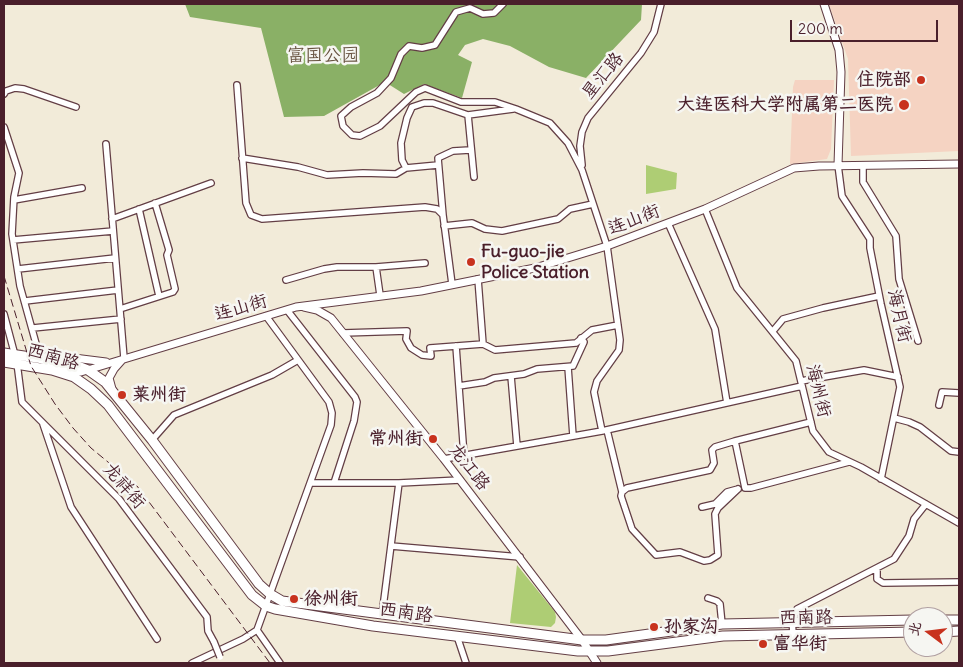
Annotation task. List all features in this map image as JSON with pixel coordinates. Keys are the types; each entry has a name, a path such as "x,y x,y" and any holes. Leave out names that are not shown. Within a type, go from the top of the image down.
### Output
{"main road":[{"name":"西南路","path":"4,353 16,359 41,363 70,363 88,370 105,382 152,440 259,584 270,594 282,601 582,640 606,640 722,624 903,620"},
{"name":"西南路","path":"4,362 16,359"},
{"name":"西南路","path":"41,363 78,380 108,405 252,595 266,606 275,609 373,626 591,652 723,636 903,632"},
{"path":"865,621 865,633"}],"street":[{"path":"503,4 494,13 484,14 470,8 456,12 435,45 422,48 410,46 401,54 391,78 377,93 351,107 342,116 343,126 352,135 360,136 380,126 416,92 425,88 461,102 495,102 550,123 568,143 582,170 607,246 620,340 618,350 597,381 594,392 622,492 621,496 632,530 656,555 680,552 704,561 710,560 718,555 715,514 718,508 738,490"},
{"name":"星汇路","path":"582,170 580,146 582,132 588,118 641,53 654,32 661,4"},
{"path":"824,4 839,50 841,72 838,165"},
{"path":"237,86 246,202 251,215 262,219 425,207 437,209 443,215"},
{"path":"4,94 6,91 14,88 24,89 76,107"},
{"path":"406,168 402,160 401,143 407,118 412,107 424,103 433,103 468,116 516,109"},
{"path":"468,116 474,177"},
{"path":"4,127 19,173 14,200 13,240 20,286 41,363 58,356 80,360 112,362"},
{"path":"106,144 124,358 111,373 110,383 112,389"},
{"path":"452,284 444,226 438,158 453,151 470,150"},
{"path":"242,158 298,167 328,175 396,174 406,168 438,165"},
{"name":"连山街","path":"88,370 301,306 421,291 535,268 607,246 705,209 794,168 838,165 959,164"},
{"name":"海月街","path":"838,165 842,196 870,239 879,296 900,387 881,478"},
{"path":"863,165 863,182 896,236 899,279 918,341"},
{"path":"112,219 211,183"},
{"path":"14,200 82,188"},
{"path":"120,309 173,292 175,289 168,255 169,250 156,203"},
{"path":"444,226 472,223 485,229 502,231 558,219 570,209 593,204"},
{"path":"139,209 159,296"},
{"name":"海州街","path":"705,209 737,288 796,361 813,431 829,452 881,478 959,523"},
{"path":"668,223 715,329 727,403"},
{"path":"13,240 113,231"},
{"path":"18,269 115,258"},
{"path":"286,280 337,266 376,267 425,263"},
{"path":"376,267 380,295"},
{"path":"478,279 483,344"},
{"path":"25,301 118,290"},
{"path":"773,331 783,319 879,296"},
{"path":"331,318 331,313 338,302"},
{"name":"龙江路","path":"301,306 317,310 331,318 520,557 591,652 597,663"},
{"path":"287,310 357,402 357,411 334,483"},
{"name":"龙祥街","path":"4,314 5,325 16,359 22,402 119,498 207,617 208,632 223,663"},
{"path":"192,663 243,639 257,630 331,425 332,413 329,402 266,316"},
{"path":"33,328 121,319"},
{"path":"343,333 407,331 407,343 411,348 422,355 431,356 430,348 483,344 495,350 576,343 592,330 618,325"},
{"path":"459,386 485,382 494,378 524,374 537,369 573,366 584,342 582,338"},
{"path":"456,346 464,456"},
{"path":"152,440 174,415 272,375 298,360"},
{"path":"568,367 573,436"},
{"path":"444,459 605,430 727,403 801,383 864,370 898,377"},
{"path":"511,376 516,446"},
{"path":"940,405 942,392 959,393"},
{"path":"894,418 909,422 927,432 951,451 959,452"},
{"path":"42,422 71,507 157,639"},
{"path":"622,492 627,488 710,470 714,463 712,450 715,447 811,422"},
{"path":"735,441 745,488"},
{"path":"702,507 715,504 727,492 751,488 849,462"},
{"path":"311,483 399,483 460,480"},
{"path":"382,615 399,483"},
{"path":"793,634 794,612 804,603 894,559 909,536 914,519 926,504"},
{"path":"391,546 520,557"},
{"path":"877,568 877,580 883,583 959,582"},
{"path":"708,598 718,601 720,604 722,624"},
{"path":"257,630 280,663"},
{"path":"458,636 466,663"}],"shaded area":[{"name":"大连医科大学附属第二医院","path":"829,4 959,4 959,151 851,156 848,59"},
{"path":"795,80 834,80 831,149 827,159 790,164 793,87"}],"green space":[{"name":"富国公园","path":"185,4 642,4 641,20 586,78 549,67 510,46 483,39 465,45 458,55 472,62 462,98 424,84 404,94 385,82 324,116 284,117 261,28 190,17"},
{"path":"646,165 677,173 676,189 646,194"},
{"path":"517,565 555,612 555,623 551,627 510,623"}],"railway":[{"path":"4,276 31,366 55,404 91,448 137,486 270,663"}],"place":[{"name":"住院部","path":"921,80"},
{"name":"大连医科大学附属第二医院","path":"904,105"},
{"name":"Fu-guo-jie Police Station","path":"471,262"},
{"name":"莱州街","path":"122,395"},
{"name":"常州街","path":"433,439"},
{"name":"徐州街","path":"294,599"},
{"name":"孙家沟","path":"654,627"},
{"name":"富华街","path":"763,644"}]}
